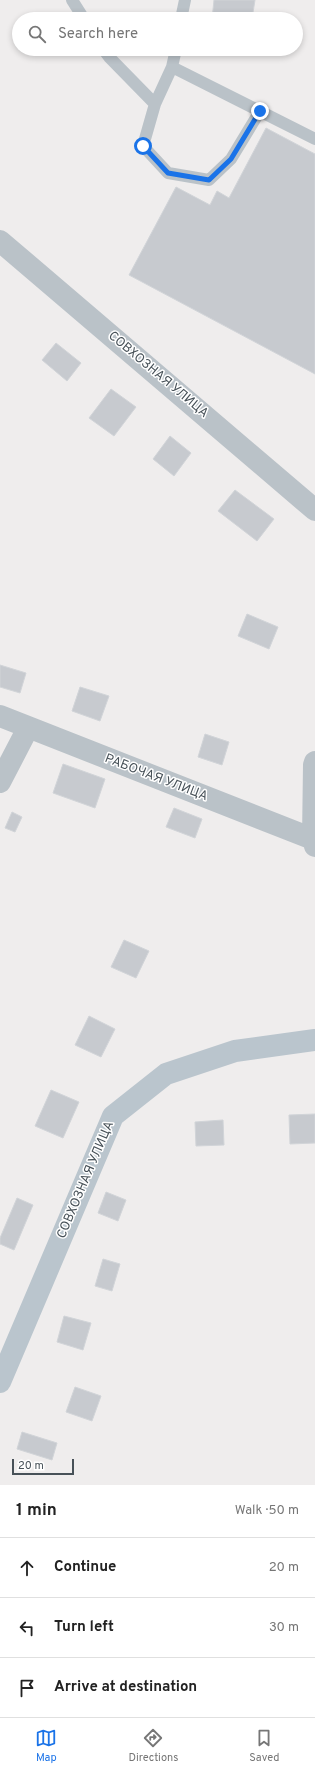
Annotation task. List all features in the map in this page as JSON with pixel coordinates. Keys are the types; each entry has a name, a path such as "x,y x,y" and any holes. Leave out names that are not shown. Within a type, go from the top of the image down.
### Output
{"street":[{"name":"СОВХОЗНАЯ УЛИЦА","path":"0,241 315,510"},
{"name":"РАБОЧАЯ УЛИЦА","path":"0,716 314,842"},
{"path":"0,782 28,728"},
{"path":"314,842 315,762"},
{"name":"СОВХОЗНАЯ УЛИЦА","path":"0,1382 113,1116 166,1074 235,1051 315,1040"}],"lane":[{"path":"72,0 80,12"},
{"path":"183,12 185,0"},
{"path":"108,56 155,104"},
{"path":"174,56 172,67 155,104 143,146 168,173 209,180 231,159 260,111"},
{"path":"172,67 315,139"}],"building":[{"path":"214,0 255,0 253,12 213,12"},
{"path":"266,128 315,154 315,374 129,275 176,187 210,205 217,191 229,198"},
{"path":"56,343 81,363 67,381 42,360"},
{"path":"111,389 136,407 114,436 89,418"},
{"path":"170,436 191,453 174,476 153,459"},
{"path":"235,490 274,519 257,541 218,511"},
{"path":"247,614 278,627 269,649 238,636"},
{"path":"0,665 26,673 20,693 0,687"},
{"path":"80,687 109,696 100,721 72,711"},
{"path":"205,734 229,742 222,765 198,757"},
{"path":"63,764 105,779 95,808 53,793"},
{"path":"174,808 202,819 195,838 166,827"},
{"path":"12,812 22,817 15,832 5,828"},
{"path":"124,940 149,951 136,978 111,967"},
{"path":"89,1016 115,1029 101,1057 75,1045"},
{"path":"51,1090 79,1102 63,1138 35,1126"},
{"path":"315,1114 315,1143 290,1144 289,1115"},
{"path":"223,1120 224,1145 196,1146 195,1122"},
{"path":"106,1192 126,1200 118,1221 98,1213"},
{"path":"17,1198 33,1205 14,1250 0,1244 0,1238"},
{"path":"103,1259 120,1264 112,1291 95,1286"},
{"path":"64,1316 91,1323 83,1350 57,1342"},
{"path":"75,1387 101,1396 92,1421 66,1412"},
{"path":"22,1432 57,1443 52,1460 17,1449"}],"route":[{"path":"143,146 168,173 209,180 231,159 260,111"}]}
